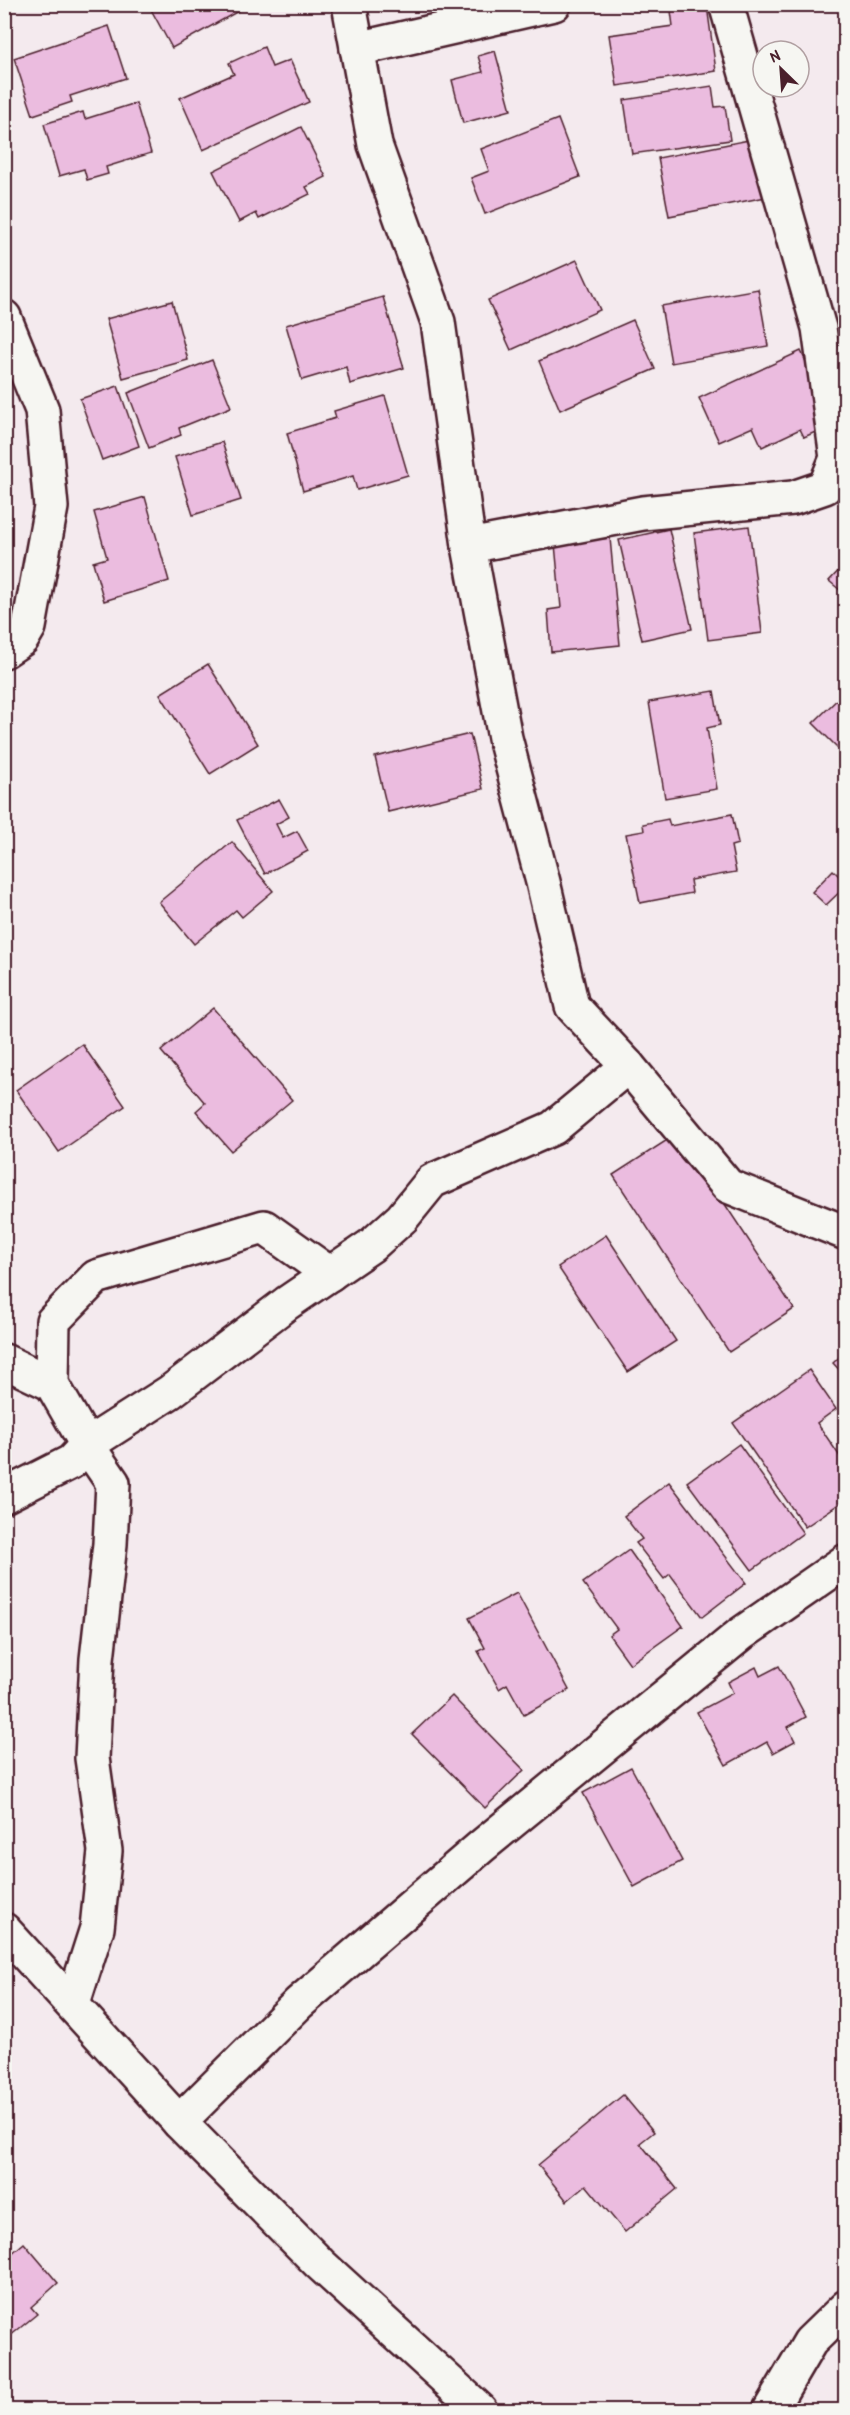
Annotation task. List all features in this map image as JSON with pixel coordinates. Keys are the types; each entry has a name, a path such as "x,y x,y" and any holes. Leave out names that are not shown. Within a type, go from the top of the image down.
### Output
{"street":[{"path":"349,4 375,145 438,322 469,546 505,738 543,882 572,1006 628,1066 728,1186 846,1233"},
{"path":"357,49 554,4"},
{"path":"469,546 642,513 793,498 825,487 837,458 819,328 726,4"},
{"path":"4,317 42,411 51,507 29,627 22,639 4,651"},
{"path":"4,1496 71,1462 87,1445 170,1392 286,1303 372,1245 402,1218 432,1181 554,1128 628,1066"},
{"path":"73,2003 97,1928 105,1851 92,1758 97,1659 110,1544 113,1483 87,1445 52,1384 53,1321 96,1277 264,1227 330,1274"},
{"path":"4,1360 52,1384"},
{"path":"179,2122 299,2003 482,1846 741,1634 846,1561"},
{"path":"4,1930 73,2003 179,2122 320,2264 480,2410"},
{"path":"770,2410 810,2342 846,2307"}],"building":[{"path":"148,4 251,4 172,48"},
{"path":"707,6 716,71 617,86 609,35 673,26 671,11"},
{"path":"109,26 126,78 70,96 72,102 33,115 14,58"},
{"path":"264,47 272,67 290,60 309,102 203,150 180,98 234,74 229,63"},
{"path":"495,51 511,110 463,123 452,80 483,72 478,56"},
{"path":"712,86 715,107 725,106 730,140 632,154 624,100"},
{"path":"136,103 151,153 106,167 108,174 87,180 84,169 59,176 44,124 83,112 85,119"},
{"path":"558,119 580,177 485,214 471,178 489,171 481,149"},
{"path":"301,127 326,177 306,187 310,194 259,219 256,213 239,222 213,171"},
{"path":"759,138 771,196 669,216 658,158"},
{"path":"577,260 600,310 511,350 488,300"},
{"path":"758,289 768,346 671,363 661,306"},
{"path":"383,297 404,368 350,384 346,367 302,380 286,325"},
{"path":"172,301 188,360 123,378 106,319"},
{"path":"633,320 655,369 560,410 539,361"},
{"path":"801,351 834,424 804,437 800,429 762,447 753,427 719,442 699,398"},
{"path":"212,360 231,407 179,428 181,435 149,448 128,393"},
{"path":"118,386 139,446 102,460 80,399"},
{"path":"385,396 408,475 357,490 353,476 303,491 287,433 336,418 334,411"},
{"path":"222,442 241,500 193,515 175,457"},
{"path":"145,497 169,581 104,601 93,562 107,558 94,512"},
{"path":"749,526 762,633 708,640 694,533"},
{"path":"669,529 692,629 642,640 619,540"},
{"path":"610,538 620,645 551,652 548,610 561,608 555,544"},
{"path":"846,563 846,595 829,581"},
{"path":"208,664 258,744 210,774 160,694"},
{"path":"714,691 720,725 707,728 717,789 665,798 649,702"},
{"path":"846,691 846,756 813,723"},
{"path":"470,734 483,789 388,812 375,757"},
{"path":"279,799 289,817 276,824 283,838 297,831 308,851 265,874 237,820"},
{"path":"732,814 738,844 731,846 736,872 690,880 692,893 640,903 626,834 644,831 643,824 668,819 670,826"},
{"path":"232,842 273,891 242,917 236,910 194,944 159,902"},
{"path":"833,870 846,883 846,886 826,905 812,892"},
{"path":"213,1008 292,1100 231,1151 196,1111 205,1103 161,1051"},
{"path":"82,1044 125,1106 59,1152 16,1090"},
{"path":"678,1133 794,1309 729,1352 613,1175"},
{"path":"606,1235 676,1341 628,1372 558,1267"},
{"path":"846,1351 846,1377 833,1363"},
{"path":"809,1370 836,1409 817,1423 841,1458 846,1455 846,1499 805,1527 733,1423"},
{"path":"739,1444 803,1533 752,1570 687,1482"},
{"path":"669,1482 746,1583 702,1617 670,1574 664,1579 636,1543 642,1539 624,1516"},
{"path":"629,1550 683,1626 630,1664 609,1635 617,1629 583,1583"},
{"path":"517,1593 569,1690 524,1715 507,1684 499,1689 478,1651 485,1648 469,1618"},
{"path":"779,1666 806,1717 788,1727 795,1741 773,1753 767,1742 726,1765 697,1712 733,1693 728,1682 756,1667 760,1676"},
{"path":"452,1696 524,1770 485,1808 412,1734"},
{"path":"631,1767 682,1861 634,1887 583,1793"},
{"path":"623,2095 654,2132 640,2143 677,2189 625,2232 586,2185 567,2201 538,2165"},
{"path":"24,2243 58,2283 31,2307 37,2314 4,2341 4,2260"}]}
